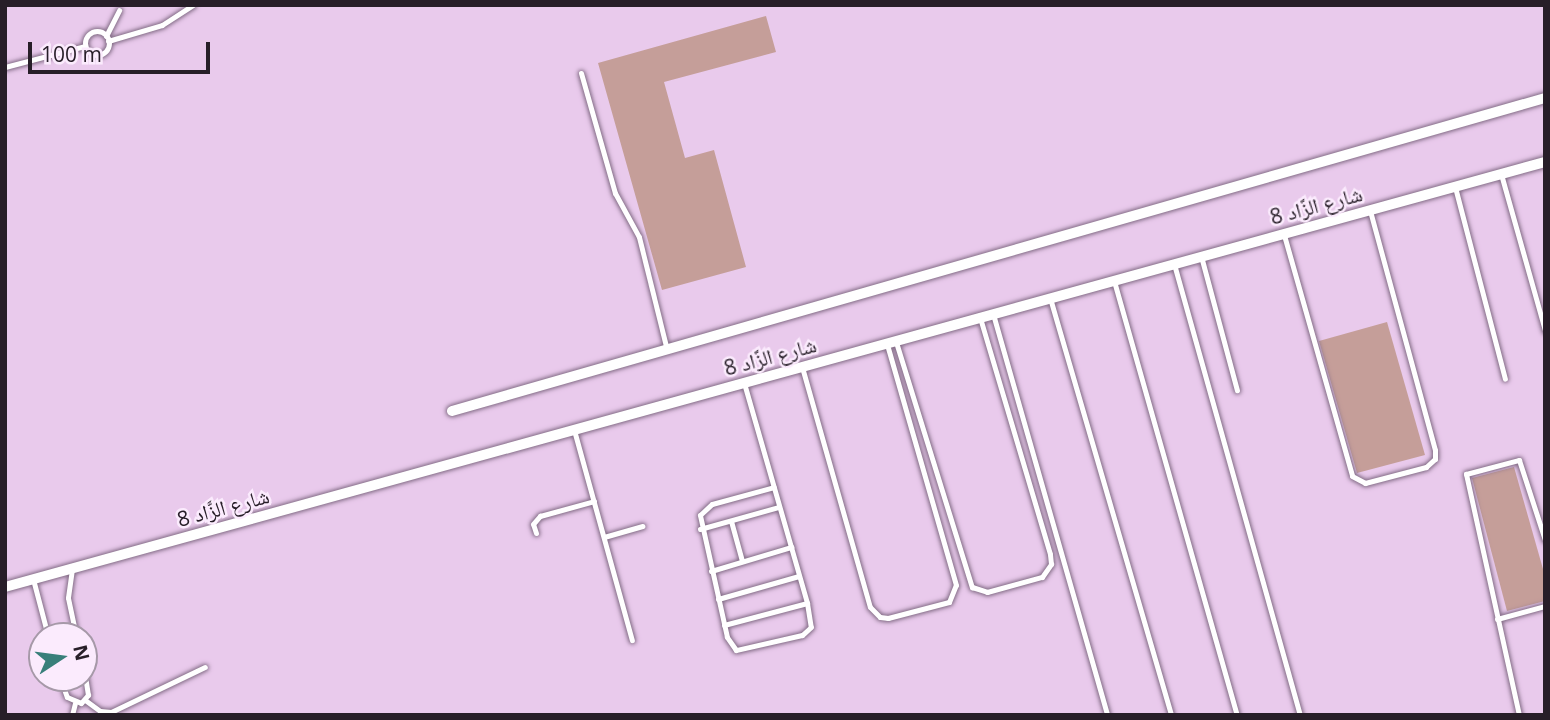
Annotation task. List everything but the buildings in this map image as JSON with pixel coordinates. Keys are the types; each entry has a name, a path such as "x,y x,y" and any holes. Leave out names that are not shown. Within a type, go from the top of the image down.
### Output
{"street":[{"name":"شارع الزَّاد 8","path":"452,411 1545,99"},
{"name":"شارع الزَّاد 8","path":"5,587 1545,162"}],"lane":[{"path":"5,67 85,46 92,32 107,38 162,25 193,5"},
{"path":"85,46 97,55 106,50 107,38 119,10"},
{"path":"581,73 613,186 639,237 667,350"},
{"path":"1501,174 1545,331"},
{"path":"1455,187 1505,379"},
{"path":"1284,234 1352,476 1365,483 1403,473 1430,465 1435,450 1370,210"},
{"path":"1201,256 1237,390"},
{"path":"1174,264 1300,715"},
{"path":"1114,281 1237,715"},
{"path":"1050,298 1171,715"},
{"path":"993,314 1107,715"},
{"path":"891,343 972,587 987,592 1042,577 1051,564 1050,554 980,318"},
{"path":"802,367 870,607 880,617 888,618 949,602 956,585 891,343"},
{"path":"744,383 774,487 779,507 807,603 811,627 802,635 736,650 724,625 701,529 705,508 774,487"},
{"path":"574,430 632,640"},
{"path":"1520,715 1466,474 1519,460 1545,540"},
{"path":"536,533 536,519 594,501"},
{"path":"701,529 779,507"},
{"path":"731,521 742,561"},
{"path":"604,537 642,526"},
{"path":"711,571 791,547"},
{"path":"72,569 68,598 73,622"},
{"path":"718,599 799,576"},
{"path":"33,579 44,622"},
{"path":"724,625 807,603"},
{"path":"1497,619 1545,606"},
{"path":"85,700 100,711 111,712 205,667"},
{"path":"65,692 75,703"},
{"path":"85,700 88,692"},
{"path":"75,703 85,700"},
{"path":"72,715 75,703"}],"shaded area":[{"path":"5,5 1545,5 1545,715 5,715"}]}
